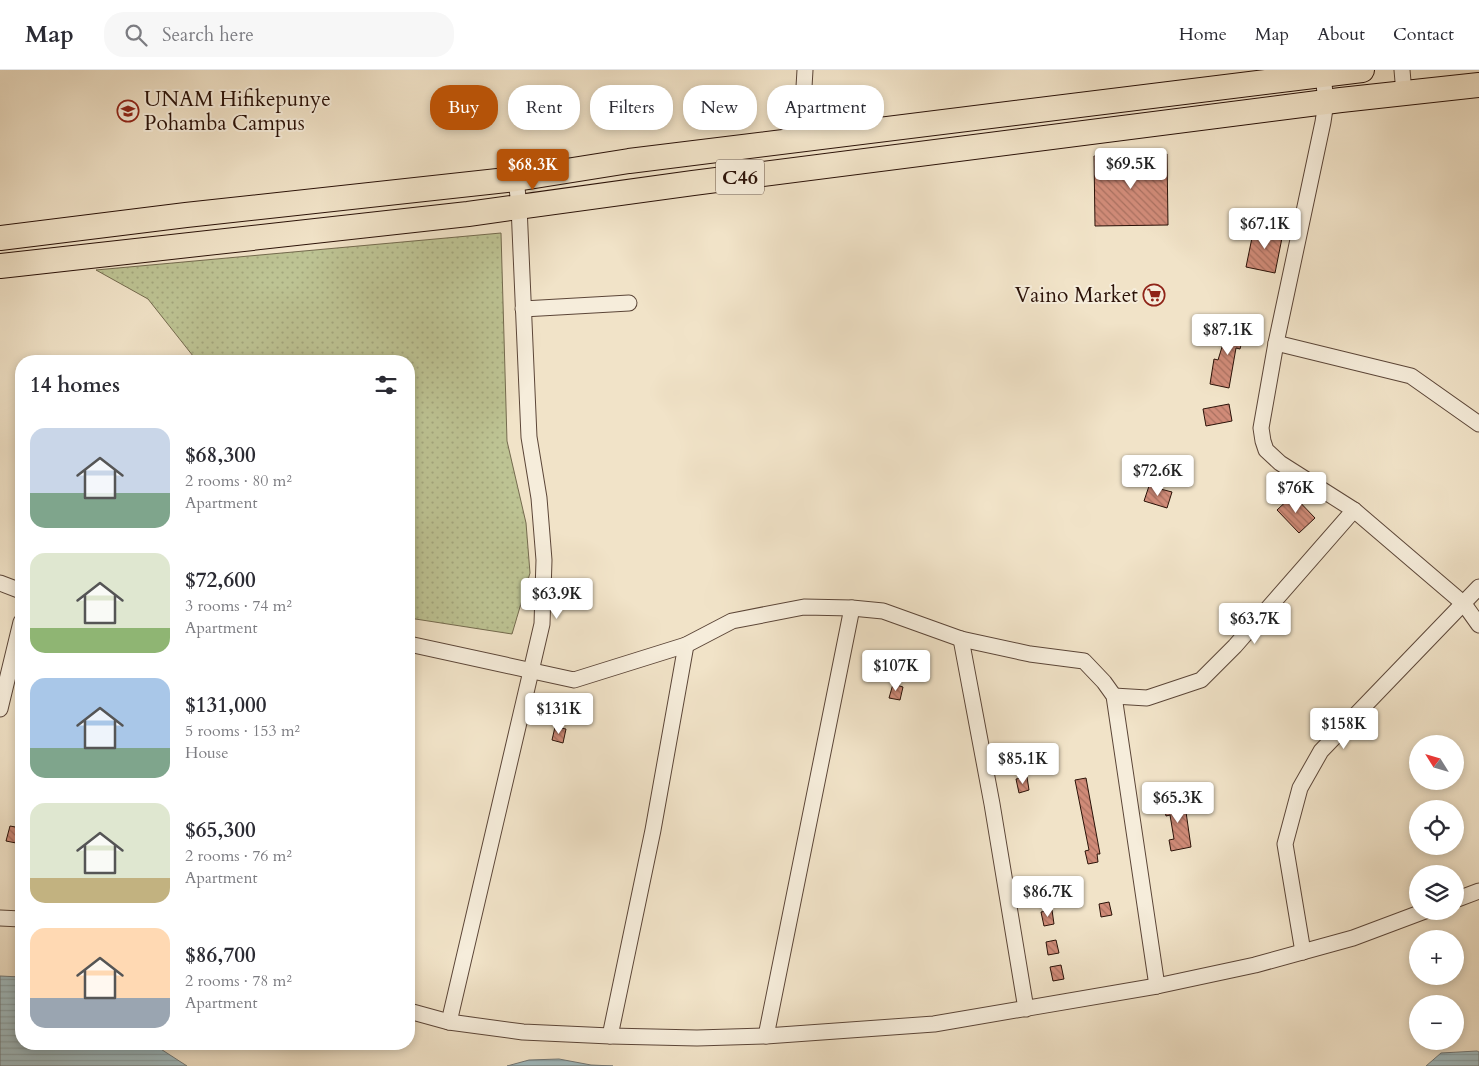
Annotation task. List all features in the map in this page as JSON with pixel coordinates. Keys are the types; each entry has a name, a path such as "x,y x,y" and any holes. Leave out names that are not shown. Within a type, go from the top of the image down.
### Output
{"main road":[{"name":"C46","path":"0,238 196,214 516,179 629,161 1362,70"},
{"name":"C46","path":"0,266 468,214 1326,102 1403,82 1479,85"},
{"path":"810,138 812,168"}],"street":[{"path":"798,70 803,85"},
{"path":"804,85 805,70"},
{"path":"1323,75 1326,102 1276,343 1262,428 1263,441 1266,450 1280,463 1354,510 1464,604 1479,625"},
{"path":"809,130 810,138"},
{"path":"449,1022 542,624 544,560 539,498 529,437 519,206 516,179"},
{"path":"523,309 629,303"},
{"path":"1276,343 1411,376 1479,424"},
{"path":"1114,696 1147,698 1201,680 1235,646 1354,510"},
{"path":"0,583 15,589"},
{"path":"1303,952 1285,844 1300,788 1321,751 1479,587"},
{"path":"415,645 574,680 686,645 732,621 804,607 852,608 883,612 961,639 1030,654 1084,661 1104,682 1114,696 1157,986"},
{"path":"766,1036 852,608"},
{"path":"961,639 992,804 1026,1009"},
{"path":"610,1036 653,830 686,645"},
{"path":"0,709 15,647"},
{"path":"1464,897 1479,892"},
{"path":"415,1013 449,1022 523,1032 697,1038 766,1036 934,1024 1157,986 1255,965 1352,938 1409,917"},
{"path":"0,918 15,919"}],"green space":[{"path":"501,233 507,441 526,523 530,573 512,634 415,619 415,355 192,355 148,299 96,270"}],"water":[{"path":"0,976 15,977 15,1050 162,1050 187,1066 0,1066"},
{"path":"1479,1052 1479,1066 1426,1066 1441,1053"},
{"path":"559,1059 591,1065 613,1066 507,1066 529,1060"}],"building":[{"path":"1167,154 1168,225 1095,226 1094,156"},
{"path":"1254,228 1283,233 1275,273 1246,267"},
{"path":"1230,321 1246,326 1240,349 1236,348 1229,388 1210,384 1214,359 1218,360"},
{"path":"1229,404 1232,421 1206,426 1203,409"},
{"path":"1149,486 1172,492 1167,508 1144,501"},
{"path":"1293,495 1315,518 1299,533 1277,510"},
{"path":"893,684 903,687 900,700 889,698"},
{"path":"555,727 566,729 563,743 552,740"},
{"path":"1027,777 1029,790 1019,793 1016,779"},
{"path":"1086,778 1100,854 1097,854 1098,862 1088,864 1085,851 1089,850 1075,780"},
{"path":"1184,798 1191,847 1171,851 1169,840 1174,839 1170,815 1166,816 1164,805 1169,804 1168,800"},
{"path":"10,826 15,827 15,843 6,841"},
{"path":"1046,884 1049,897 1038,899 1035,886"},
{"path":"1109,902 1112,915 1101,917 1099,904"},
{"path":"1052,910 1054,924 1044,926 1041,912"},
{"path":"1056,940 1059,953 1048,955 1046,942"},
{"path":"1061,965 1064,979 1053,981 1050,967"}],"place":[{"name":"UNAM Hifikepunye Pohamba Campus","path":"128,111"},
{"name":"Vaino Market","path":"1154,295"}]}
